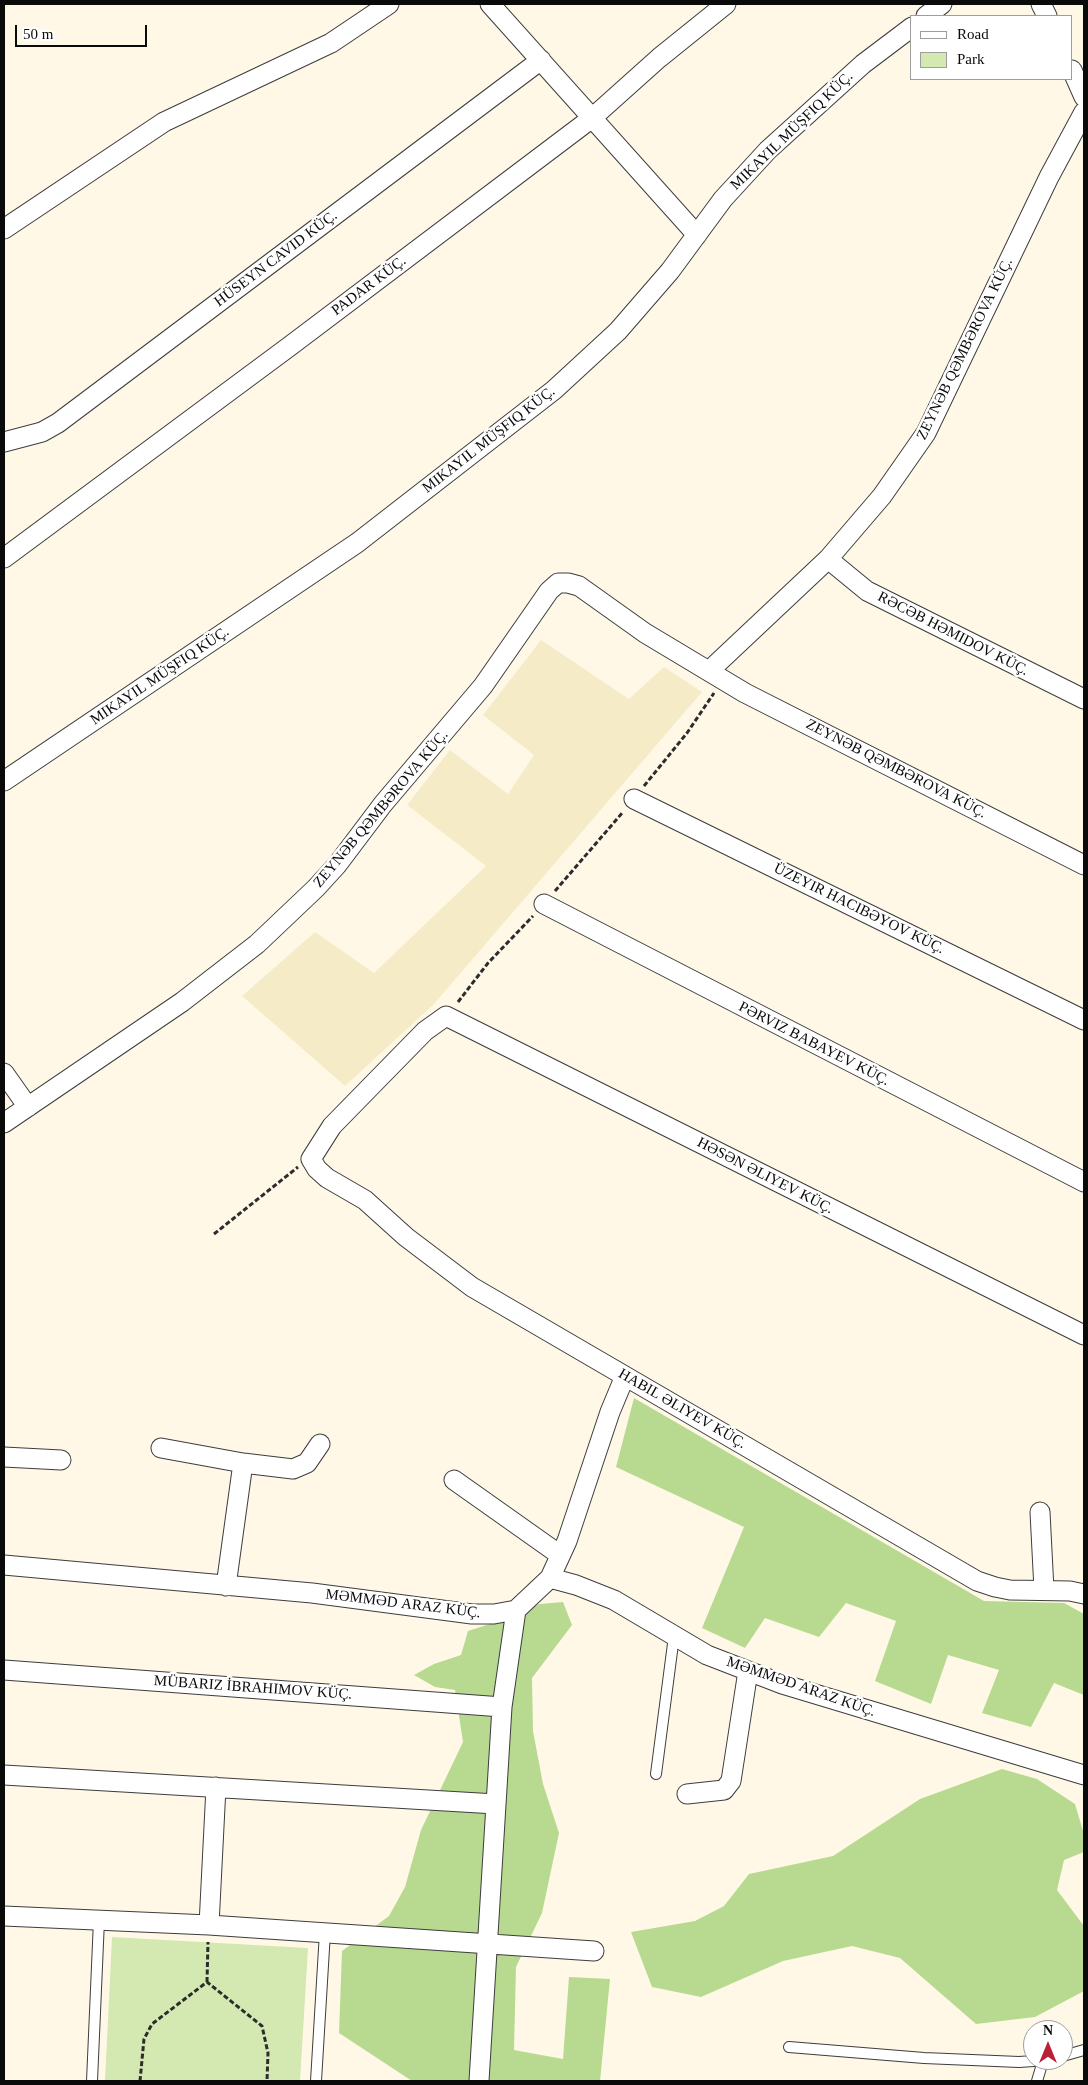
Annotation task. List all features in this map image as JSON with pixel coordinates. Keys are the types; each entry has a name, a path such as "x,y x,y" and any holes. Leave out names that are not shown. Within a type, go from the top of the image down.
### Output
{"street":[{"path":"4,228 164,122 331,43 389,4"},
{"path":"490,4 697,235"},
{"name":"PADAR KÜÇ.","path":"4,558 290,346 592,118 658,58 726,4"},
{"path":"927,15 942,4"},
{"path":"4,782 357,543 554,390 618,331 670,271 723,199 768,150 863,64 910,29"},
{"name":"HÜSEYN CAVID KÜÇ.","path":"4,442 42,432 58,423 541,60"},
{"path":"1073,72 1084,97"},
{"name":"ZEYNƏB QƏMBƏROVA KÜÇ.","path":"716,675 828,559 882,496 926,433 1049,177 1084,112"},
{"name":"RƏCƏB HƏMIDOV KÜÇ.","path":"828,559 867,591 1084,699"},
{"name":"ZEYNƏB QƏMBƏROVA KÜÇ.","path":"4,1123 182,1002 257,944 316,888 337,865 383,804 483,686 549,591 558,583 579,586 645,633 745,693 1084,865"},
{"path":"634,800 1084,1020"},
{"name":"PƏRVIZ BABAYEV KÜÇ.","path":"544,904 1084,1182"},
{"path":"311,1159 332,1126 425,1031 446,1016"},
{"name":"HƏSƏN ƏLIYEV KÜÇ.","path":"446,1016 1084,1335"},
{"path":"4,1073 28,1107"},
{"name":"HABIL ƏLIYEV KÜÇ.","path":"311,1159 317,1169 327,1178 365,1200 406,1237 472,1287 978,1581 1010,1590 1070,1591 1084,1594"},
{"path":"479,2081 502,1707 516,1610 550,1578 587,1483 610,1412 625,1376"},
{"path":"162,1448 243,1463 293,1469 307,1463 320,1444"},
{"path":"4,1456 61,1460"},
{"path":"226,1586 243,1463"},
{"path":"454,1480 560,1555"},
{"path":"1040,1512 1044,1590"},
{"name":"MƏMMƏD ARAZ KÜÇ.","path":"4,1566 312,1593 472,1614 494,1614 516,1610"},
{"name":"MƏMMƏD ARAZ KÜÇ.","path":"550,1578 576,1585 614,1600 707,1655 782,1684 1084,1775"},
{"name":"MÜBARIZ İBRAHIMOV KÜÇ.","path":"4,1670 502,1707"},
{"path":"687,1794 724,1790 731,1781 748,1671"},
{"path":"4,1775 496,1804"},
{"path":"209,1925 216,1787"},
{"path":"4,1916 209,1925 594,1951"}],"lane":[{"path":"656,1774 674,1636"},
{"path":"92,2081 99,1920"},
{"path":"316,2081 325,1932"},
{"path":"789,2047 924,2058 1023,2060"}],"path":[{"path":"446,1016 488,963 544,904 634,800 687,733 716,675"},
{"path":"214,1234 286,1175 311,1159"},
{"path":"207,1982 209,1925"},
{"path":"140,2081 144,2039 152,2024 207,1982"},
{"path":"207,1982 262,2026 268,2052 267,2081"}],"shaded area":[{"path":"541,640 629,699 664,667 702,692 434,1004 345,1086 242,996 315,932 374,973 486,866 407,805 450,750 508,794 534,755 483,715"}],"green space":[{"path":"634,1398 984,1601 1064,1603 1084,1614 1084,1695 1054,1683 1031,1727 982,1713 999,1670 948,1655 931,1704 875,1681 896,1621 846,1603 819,1637 765,1618 745,1648 702,1628 744,1527 616,1467"},
{"path":"563,1602 572,1625 532,1678 533,1731 543,1784 559,1833 542,1913 516,1967 514,2050 563,2059 569,1977 610,1979 600,2081 412,2081 339,2033 342,1951 389,1916 405,1887 421,1830 463,1742 455,1690 435,1687 414,1675 434,1664 461,1655 468,1631 540,1604"},
{"path":"1002,1769 1037,1779 1075,1804 1084,1834 1084,1852 1064,1860 1057,1890 1084,1926 1084,1991 1035,2017 976,2024 900,1958 852,1946 783,1961 701,1997 652,1987 631,1932 695,1921 724,1906 749,1874 833,1856 920,1799"},
{"path":"112,1937 308,1948 300,2081 105,2081"}]}
